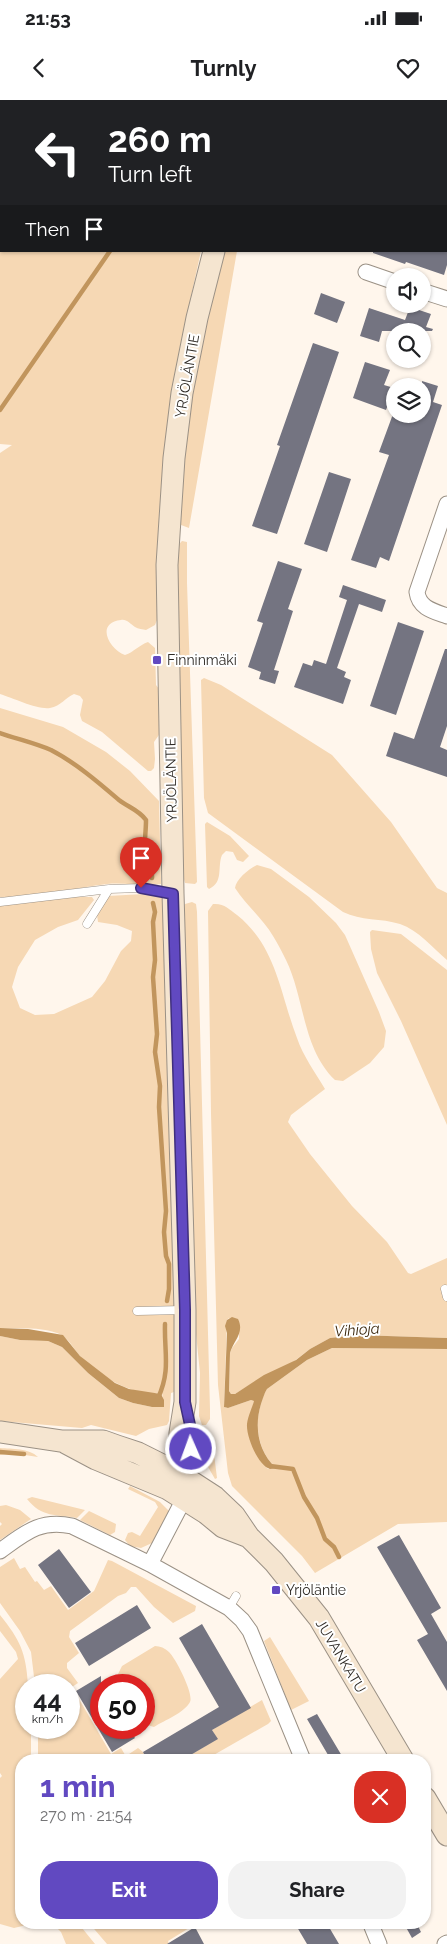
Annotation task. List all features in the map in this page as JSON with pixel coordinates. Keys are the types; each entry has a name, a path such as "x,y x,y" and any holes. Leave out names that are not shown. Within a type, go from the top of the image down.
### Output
{"main road":[{"name":"YRJÖLÄNTIE","path":"184,1484 192,1434 185,1402 185,1310 173,894 167,565 174,458 182,393 197,318 214,252"},
{"name":"JUVANKATU","path":"0,1432 61,1441 96,1459 168,1489 184,1484 215,1497 234,1515 249,1537 274,1562 319,1618 399,1754"},
{"path":"431,1808 447,1835"}],"street":[{"path":"366,272 386,279"},
{"path":"431,294 447,299"},
{"path":"447,504 417,592 418,600 422,605 447,616"},
{"path":"150,1564 184,1484"},
{"path":"0,1551 36,1527 61,1523 88,1532 150,1564 233,1602 250,1631 301,1754"},
{"path":"373,1929 379,1944"}],"lane":[{"path":"0,902 109,888 141,888 173,894"},
{"path":"87,924 109,888"},
{"path":"136,1311 185,1310"}],"shaded area":[{"path":"0,252 201,252 181,342 157,620 155,625 146,630 136,628 127,621 121,620 113,622 108,626 107,631 110,642 119,652 125,655 148,642 155,648 156,685 159,689 161,732 154,742 155,759 154,768 151,771 148,771 102,732 82,721 80,715 83,700 80,696 74,694 57,705 45,708 32,706 0,694 0,453 12,445 0,444"},
{"path":"221,252 237,252 189,528 181,525 179,521 187,428 195,374"},
{"path":"182,541 187,542 197,882 195,884 185,883 183,876 177,546"},
{"path":"204,678 221,685 332,755 391,822 437,888 447,893 447,960 407,927 393,922 357,917 343,912 208,813 204,798 201,680"},
{"path":"0,708 63,727 106,752 130,771 159,801 161,884 107,884 26,897 0,897"},
{"path":"207,822 230,836 249,856 243,862 237,860 233,852 226,851 222,855 217,882 209,889 207,887 205,824"},
{"path":"257,865 271,869 309,897 336,923 345,935 379,1012 386,1031 384,1047 370,1063 343,1081 335,1080 324,1067 316,1053 305,1023 292,975 277,942 235,888 240,878"},
{"path":"157,895 164,900 177,1317 174,1392 171,1393 169,1421 167,1425 149,1429 136,1436 91,1425 82,1428 0,1421 0,1336 20,1340 48,1341 62,1347 88,1373 119,1398 152,1407 164,1407 162,1393 140,1392 118,1384 89,1365 68,1340 61,1335 36,1329 0,1328 0,906 75,897 92,897 94,900 78,920 58,927 35,940 18,967 12,987 20,1008 35,1015 54,1014 92,997 105,981 121,951 131,941 132,931 117,925 98,922 97,915 108,896"},
{"path":"192,902 196,904 197,912 210,1410 210,1419 206,1425 202,1425 199,1416 200,1373 195,1324 183,911 185,904"},
{"path":"213,904 223,905 237,915 261,942 276,972 300,1045 325,1089 291,1115 288,1122 310,1154 352,1206 387,1242 408,1273 411,1274 447,1258 447,1338 357,1335 330,1338 310,1349 293,1362 235,1394 231,1394 229,1391 230,1353 239,1339 239,1329 229,1318 227,1320 224,1407 228,1408 251,1400 254,1401 249,1437 257,1455 268,1469 276,1468 265,1454 259,1438 258,1421 263,1398 267,1389 307,1360 332,1348 447,1349 447,1522 398,1524 315,1573 302,1556 232,1486 228,1473 218,1385 208,911"},
{"path":"372,930 401,934 447,970 447,1125 401,1021 377,973 371,949 370,932"},
{"path":"232,1317 238,1319 240,1329 230,1353 229,1391 231,1394 235,1394 264,1375 296,1360 310,1349 330,1338 357,1335 447,1338 447,1349 332,1348 307,1360 267,1389 263,1398 259,1413 258,1430 261,1446 276,1468 270,1469 257,1456 248,1436 247,1424 254,1401 251,1400 228,1408 224,1407 227,1333 225,1326 227,1320"},
{"path":"0,1328 28,1329 63,1335 80,1356 115,1383 129,1389 161,1394 164,1400 164,1407 152,1407 119,1398 88,1373 62,1347 48,1341 20,1340 0,1336"},
{"path":"210,1444 213,1446 217,1478 215,1479 204,1460 201,1448 203,1445"},
{"path":"0,1448 25,1450 38,1457 12,1453 0,1455"},
{"path":"130,1486 160,1502 169,1511 152,1543 141,1548 130,1546 125,1540 128,1533 132,1532 140,1536 158,1507 155,1502 128,1489"},
{"path":"32,1497 85,1510 77,1518 50,1514 38,1509 27,1499"},
{"path":"6,1505 20,1510 31,1519 0,1540 0,1526 2,1524 0,1522 0,1506"},
{"path":"89,1511 116,1524 115,1532 110,1535 80,1520"},
{"path":"14,1558 20,1569 25,1567 35,1582 37,1581 44,1590 51,1586 68,1610 94,1591 108,1560 196,1606 195,1611 173,1623 154,1607 136,1587 131,1587 126,1593 118,1596 70,1631 69,1637 79,1653 67,1663 67,1668 71,1674 34,1674 31,1652 20,1631 0,1603 0,1567"},
{"path":"0,1615 17,1639 26,1664 27,1674 15,1674 15,1739 31,1739 31,1754 15,1754 14,1928 0,1924 0,1778 2,1776 0,1773 0,1679 18,1659 16,1652 0,1631"},
{"path":"270,1637 309,1701 291,1710 264,1641"},
{"path":"155,1646 164,1648 172,1656 184,1677 191,1698 190,1702 183,1710 155,1726 155,1674 118,1674 122,1666"},
{"path":"262,1700 271,1721 216,1754 192,1754 217,1739 212,1730"},
{"path":"80,1701 90,1718 90,1739 102,1739 111,1754 38,1754 38,1739 80,1739"},
{"path":"121,1748 124,1754 111,1754"},
{"path":"138,1748 144,1754 129,1754"},
{"path":"58,1929 83,1929 95,1944 66,1944"},
{"path":"94,1929 188,1929 168,1941 169,1944 107,1944"}],"building":[{"path":"373,252 447,252 447,265 444,275 431,271 431,268 424,268 406,262 405,264"},
{"path":"321,293 345,302 337,323 314,314"},
{"path":"369,308 405,320 408,313 431,314 428,323 386,323 386,331 382,331 379,342 360,336"},
{"path":"313,343 339,352 277,534 252,526 280,446 277,445"},
{"path":"365,362 390,370 384,385 386,386 386,410 353,398"},
{"path":"431,384 438,386 433,402 442,405 389,561 380,557 376,568 351,560 389,455 379,452 390,423 431,423"},
{"path":"329,472 351,479 327,552 304,544"},
{"path":"278,561 302,569 288,609 293,611 274,670 279,671 275,684 259,679 261,672 248,667 263,623 257,621"},
{"path":"343,585 386,600 382,612 359,604 337,668 346,672 344,677 351,680 343,704 294,687 303,663 312,666 314,660 326,664 347,600 339,597"},
{"path":"398,622 424,631 396,715 370,706"},
{"path":"445,649 447,649 447,726 440,747 447,750 447,777 386,756 394,732 414,739"},
{"path":"399,1535 441,1608 431,1614 447,1642 447,1691 417,1640 428,1634 377,1547"},
{"path":"59,1549 91,1592 69,1608 38,1565"},
{"path":"137,1605 151,1628 89,1666 75,1643"},
{"path":"202,1624 251,1708 212,1730 218,1739 192,1754 144,1754 143,1752 219,1707 179,1638"},
{"path":"90,1683 90,1715 80,1698 80,1689"},
{"path":"317,1714 341,1754 327,1754 307,1719"},
{"path":"104,1739 133,1739 112,1752"},
{"path":"192,1929 196,1929 204,1944 167,1944"},
{"path":"298,1929 330,1929 339,1944 307,1944"},
{"path":"407,1929 420,1929 421,1932 412,1938"}],"waterway":[{"path":"0,410 109,252"},
{"path":"0,733 51,750 60,755 119,800 137,811 146,820 145,854 152,871 152,878"},
{"path":"153,903 155,912 153,922 155,960 153,977 157,1034 155,1052 160,1086 159,1107 166,1211 164,1232 166,1256 169,1264 167,1301"},
{"path":"158,1398 166,1370 165,1324"},
{"path":"0,1452 24,1454"},
{"path":"270,1466 293,1469 304,1497 317,1518 325,1539 334,1547 339,1557"}],"place":[{"name":"Finninmäki","path":"157,660"},
{"name":"Yrjöläntie","path":"276,1590"}],"route":[{"path":"141,888 173,894 185,1310 185,1402 192,1434 191,1449"}],"water label":[{"name":"Vihioja","path":"357,1330"}]}
